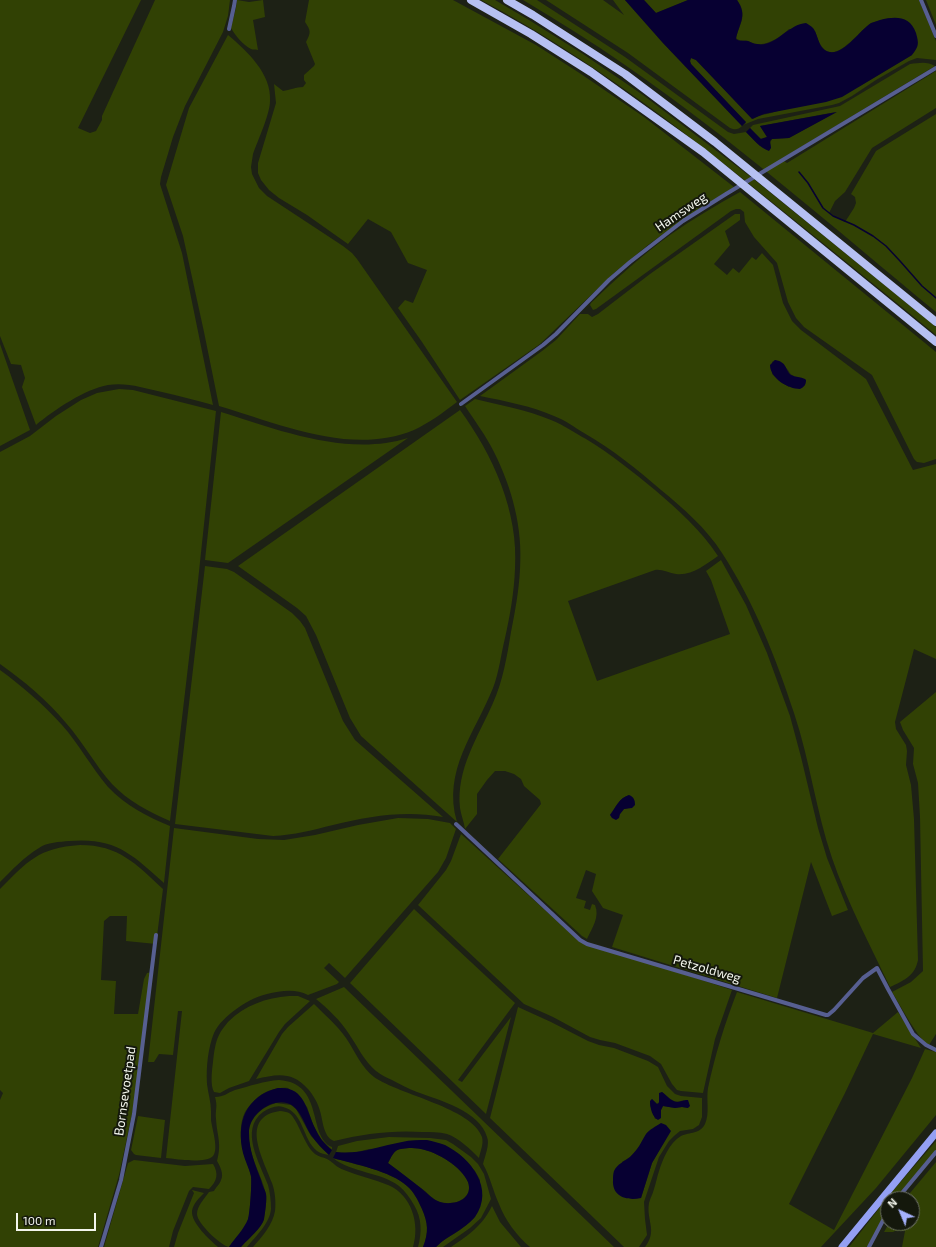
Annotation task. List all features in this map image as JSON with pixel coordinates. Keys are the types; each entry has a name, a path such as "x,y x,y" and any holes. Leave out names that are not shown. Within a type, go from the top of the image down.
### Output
{"highway":[{"path":"471,0 531,34 591,72 703,152 936,342"},
{"path":"507,0 625,74 715,142 936,322"}],"main road":[{"path":"843,1247 936,1133"}],"street":[{"path":"229,29 235,0"},
{"path":"921,0 936,36"},
{"name":"Hamsweg","path":"461,404 543,345 630,262 683,221 936,68"},
{"name":"Petzoldweg","path":"456,824 580,940 587,944 826,1015 834,1010 863,978 877,968 913,1034 926,1045 936,1050"},
{"name":"Bornsevoetpad","path":"101,1247 121,1180 134,1114 156,934"},
{"path":"904,1191 936,1152"},
{"path":"869,1247 880,1226"}],"green space":[{"path":"0,0 141,0 78,128 90,133 96,131 102,120 102,116 155,0 230,0 228,16 223,32 185,106 173,137 160,184 182,253 213,405 135,386 115,384 99,387 80,395 36,425 22,387 25,378 21,365 11,364 0,336"},
{"path":"237,0 249,2 263,0 265,17 253,20 258,50 251,49 245,45 231,28"},
{"path":"309,0 453,0 536,45 581,74 644,117 734,187 689,215 648,245 614,273 540,344 460,400 398,308 405,300 413,303 427,270 408,263 391,232 368,219 348,244 307,215 279,198 269,190 261,180 258,173 258,163 276,103 274,84 283,91 303,87 306,83 304,80 304,75 315,64 306,42 310,32 305,22"},
{"path":"481,0 495,0 583,54 643,95 751,177 936,327 936,335 711,153 674,125 561,46"},
{"path":"523,0 537,0 625,57 728,132 734,134 746,132 760,146 771,148 770,143 772,139 789,138 836,112 760,126 767,137 760,139 750,128 753,125 840,106 910,64 926,63 935,66 781,159 787,163 936,71 936,108 872,148 845,192 835,201 829,213 845,222 856,203 855,197 851,194 876,151 936,114 936,312 783,185 705,123 613,56"},
{"path":"546,0 603,0 624,15 613,0 625,0 663,43 742,126 736,129 730,128 628,53"},
{"path":"644,0 688,0 656,13"},
{"path":"737,0 919,0 936,41 936,60 917,58 909,61 839,103 758,119 743,125 746,123 691,64 691,58 696,60 753,119 758,116 860,86 912,55 894,18 870,24 847,45 834,52 828,52 823,48 815,31 789,29 774,40 761,44 742,41 736,38 743,15"},
{"path":"926,0 936,0 936,25"},
{"path":"228,35 243,48 263,72 270,91 268,113 253,154 251,167 252,174 259,188 267,196 352,253 457,402 431,421 414,430 390,437 366,440 341,439 291,428 219,406 183,236 166,185 189,108"},
{"path":"740,192 936,352 936,459 924,463 917,462 914,459 872,375 804,327 796,318 788,302 777,263 754,237 745,222 744,212 740,209 731,211 593,310 590,305 591,303 649,251 687,223"},
{"path":"735,214 740,214 740,220 725,231 730,245 714,264 727,275 733,268 739,273 752,257 756,260 762,253 773,265 783,303 792,321 801,330 866,379 913,470 936,464 936,659 914,649 895,722 896,729 906,745 906,765 911,785 914,819 918,960 914,970 908,977 890,987 852,907 832,858 826,840 800,731 772,651 744,591 716,544 694,519 678,504 633,467 594,439 545,412 518,404 480,396 556,340 580,314 588,314 592,317 598,314 650,274","holes":["775,360 784,366 790,374 794,376 789,387 772,374 772,362"]},
{"path":"0,344 30,430 0,446"},
{"path":"119,389 133,390 216,411 170,821 139,806 118,790 106,777 72,730 51,706 18,677 0,664 0,452 30,436 56,416 81,400 97,393"},
{"path":"475,399 542,416 586,439 622,463 681,513 697,529 718,556 704,566 688,573 676,574 655,570 568,601 597,681 730,634 711,580 706,571 721,560 746,605 767,653 790,716 818,828 827,858 848,910 832,916 811,862 777,998 612,947 623,915 603,908 592,891 596,874 586,870 576,898 586,901 584,908 590,910 592,904 595,905 597,914 587,939 582,936 498,859 541,804 540,800 524,786 521,779 514,774 505,771 495,771 477,794 477,814 465,829 460,808 461,780 469,754 493,703 502,677 517,601 520,538 515,509 506,480 491,446 465,406","holes":["629,795 628,808 624,809 620,814 610,815 620,801"]},
{"path":"460,410 483,446 501,485 513,526 515,569 510,613 497,676 486,705 470,737 457,769 454,786 454,803 457,822 361,736 350,718 316,635 306,616 238,566"},
{"path":"221,412 289,433 337,443 385,443 408,438 228,563 205,560"},
{"path":"205,566 227,569 234,572 292,613 300,621 305,628 343,721 355,740 443,817 415,814 388,815 273,836 175,824"},
{"path":"0,670 32,696 62,725 108,787 137,810 170,826 164,883 132,856 122,850 111,845 85,840 50,843 42,846 23,860 0,882"},
{"path":"936,692 936,1034 929,1045 920,1037 892,992 911,982 923,971 918,783 913,764 914,748 900,722"},
{"path":"398,818 428,819 450,823 456,829 446,858 438,872 345,978 329,963 324,968 339,982 337,984 308,995 298,991 288,991 263,995 242,1005 223,1020 214,1033 210,1045 207,1064 207,1084 211,1104 211,1120 215,1153 213,1156 204,1160 166,1158 182,1011 178,1011 173,1055 159,1054 154,1062 148,1062 174,828 258,839 284,840"},
{"path":"461,834 578,940 732,990 715,1039 703,1093 677,1090 661,1064 650,1056 615,1043 590,1037 553,1017 524,1004 418,905 446,870"},
{"path":"80,845 106,848 116,852 135,864 163,889 156,944 126,941 127,916 110,916 104,921 101,980 116,981 114,1014 138,1014 144,979 147,973 153,972 138,1086 119,1175 98,1247 0,1247 0,1100 3,1093 0,1090 0,889 18,871 44,853 54,849"},
{"path":"414,909 515,1003 458,1080 462,1082 511,1017 486,1114 350,983"},
{"path":"344,987 614,1247 530,1247 525,1243 516,1233 505,1216 483,1164 488,1140 483,1128 468,1113 408,1088 382,1075 372,1067 342,1024 316,999"},
{"path":"737,992 873,1033 898,1012 921,1048 873,1034 789,1204 834,1230 912,1078 925,1049 936,1052 936,1115 876,1188 821,1247 645,1247 651,1235 648,1209 649,1203 665,1156 677,1139 681,1136 700,1130 705,1124 707,1115 708,1088 728,1015"},
{"path":"289,996 298,996 310,1001 285,1024 249,1081 220,1093 214,1092 212,1085 212,1069 214,1052 223,1028 241,1011 256,1003"},
{"path":"314,1004 335,1024 362,1064 374,1077 386,1084 450,1110 465,1118 476,1127 482,1137 479,1158 456,1138 441,1133 389,1132 356,1136 334,1141 330,1139 324,1128 315,1099 302,1083 296,1079 284,1075 256,1079 282,1034"},
{"path":"518,1007 588,1041 614,1048 648,1061 658,1067 667,1086 675,1094 702,1098 702,1117 699,1125 693,1129 680,1131 669,1141 659,1157 644,1202 647,1235 639,1247 624,1247 490,1118","holes":["662,1092 670,1099 675,1101 684,1100 688,1108 663,1106 661,1110 661,1118 655,1119 650,1105 652,1099 657,1104 659,1102","670,1131 652,1163 641,1198 622,1162 630,1157 640,1146"]},
{"path":"279,1080 293,1083 303,1090 309,1100 320,1133 324,1141 332,1147 332,1150 321,1139 314,1127 307,1107 288,1088 270,1090 255,1100 245,1112 241,1127 243,1149 251,1177 249,1217 243,1229 229,1247 220,1242 205,1228 197,1214 198,1208 202,1202 209,1192 214,1191 222,1178 221,1170 217,1161 219,1144 215,1097 268,1081"},
{"path":"276,1103 291,1105 296,1109 311,1136 329,1155 318,1152 312,1146 299,1120 290,1110 278,1106 270,1108 256,1119 252,1137 257,1157 268,1185 271,1209 268,1219 258,1234 247,1247 241,1247 263,1222 266,1203 266,1194 249,1142 249,1132 252,1122 258,1113 266,1107"},
{"path":"284,1111 292,1116 311,1150 315,1154 327,1159 342,1169 388,1185 403,1196 412,1211 414,1220 415,1238 413,1247 253,1247 270,1225 275,1211 274,1189 260,1152 257,1141 257,1130 260,1122 267,1115"},
{"path":"138,1116 165,1120 161,1158 136,1155 131,1150"},
{"path":"389,1137 446,1140 471,1157 478,1164 484,1174 491,1199 481,1218 470,1228 443,1247 436,1247 474,1218 480,1180 475,1171 461,1156 444,1145 369,1149 345,1153 336,1152 338,1146 357,1141"},
{"path":"936,1141 936,1150 902,1191 893,1191"},
{"path":"409,1148 434,1153 455,1166 465,1176 468,1182 468,1193 465,1197 456,1202 450,1203 438,1201 388,1163 396,1151"},
{"path":"333,1158 382,1172 392,1176 409,1188 417,1199 426,1219 427,1232 423,1247 418,1247 421,1231 419,1215 411,1200 399,1186 392,1181 349,1167"},
{"path":"134,1160 185,1166 213,1164 215,1168 216,1177 214,1183 209,1189 193,1187 189,1191 173,1231 169,1247 104,1247 128,1163"},
{"path":"936,1162 936,1247 902,1247 905,1231 920,1231 920,1191 912,1191"},
{"path":"192,1190 204,1193 196,1201 192,1211 195,1221 202,1231 218,1247 174,1247 194,1193"},
{"path":"492,1206 500,1222 521,1247 451,1247 479,1225"},
{"path":"880,1207 880,1223 867,1247 849,1247"}],"shaded area":[{"path":"625,0 644,0 656,13 688,0 737,0 742,11 742,20 736,39 756,44 770,43 793,27 806,23 815,31 823,49 830,52 835,52 846,46 871,23 880,20 897,18 906,20 910,23 916,33 918,45 912,55 842,97 826,102 764,114 752,119 696,60 691,58 691,64 746,122 742,126 663,43"},
{"path":"837,112 789,138 772,139 770,141 771,148 769,151 760,146 746,132 750,128 761,139 767,137 760,126"},
{"path":"775,360 782,363 791,375 805,379 806,382 804,387 795,389 780,382 771,370 770,365"},
{"path":"629,795 634,799 635,805 632,808 624,809 619,818 616,820 612,818 610,815 618,803"},
{"path":"278,1088 287,1088 299,1095 303,1100 318,1134 324,1143 332,1150 329,1155 319,1145 311,1135 299,1112 293,1106 279,1102 272,1104 258,1113 250,1126 249,1139 253,1157 266,1194 264,1219 257,1230 241,1247 229,1247 246,1223 249,1211 251,1176 241,1142 243,1121 251,1104 258,1097"},
{"path":"662,1092 675,1102 688,1100 690,1106 688,1108 675,1108 663,1106 661,1110 661,1118 658,1120 656,1119 651,1109 650,1101 652,1099 657,1104 659,1103 659,1093"},
{"path":"661,1123 666,1125 671,1131 652,1163 641,1198 631,1199 621,1196 613,1186 615,1169 635,1152 647,1133"},
{"path":"427,1140 445,1145 455,1151 471,1166 481,1185 482,1196 481,1206 471,1222 436,1247 423,1247 427,1232 426,1219 417,1199 407,1186 392,1176 382,1172 333,1158 336,1152 345,1153 361,1151 405,1141","holes":["410,1148 421,1149 434,1153 455,1166 465,1176 468,1182 469,1188 465,1197 451,1203 437,1201 388,1163 396,1151"]}],"waterway":[{"path":"799,172 808,183 823,208 833,216 854,225 873,236 886,246 922,286 936,298"}]}
